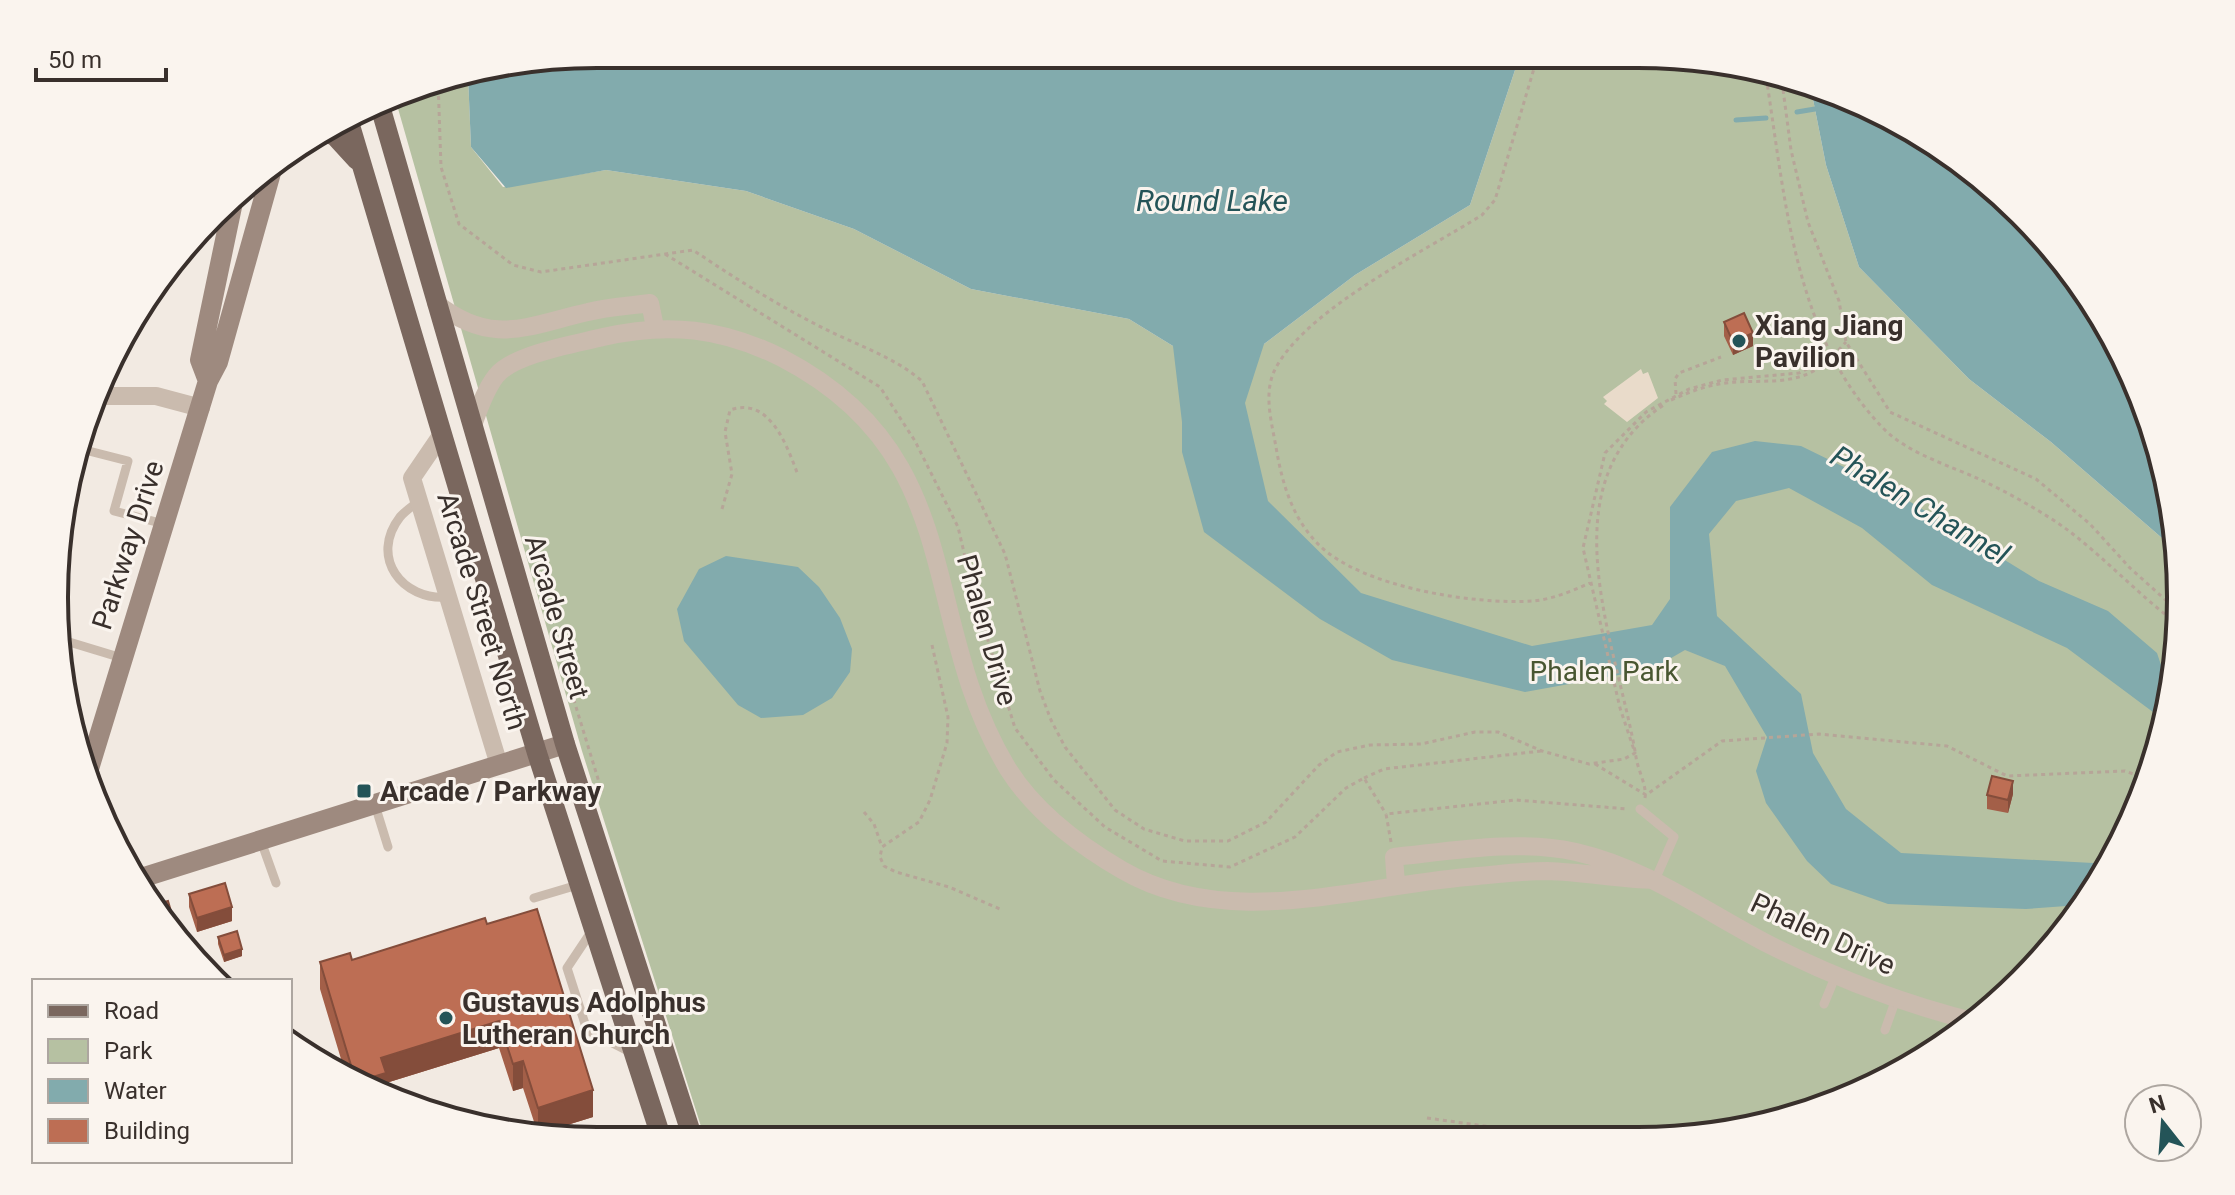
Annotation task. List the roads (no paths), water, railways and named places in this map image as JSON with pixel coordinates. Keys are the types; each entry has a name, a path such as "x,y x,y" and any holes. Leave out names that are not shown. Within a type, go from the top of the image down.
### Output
{"main road":[{"name":"Arcade Street","path":"382,114 565,744 689,1127"},
{"name":"Arcade Street","path":"351,129 537,753 582,884 658,1127"},
{"path":"336,137 362,165"}],"street":[{"name":"Parkway Drive","path":"93,757 208,381 218,362 268,182"},
{"name":"Parkway Drive","path":"208,381 200,360 230,216"},
{"path":"436,303 476,328 510,331 650,303 655,327"},
{"path":"568,319 575,344"},
{"path":"533,327 540,353"},
{"name":"Phalen Drive","path":"473,425 498,373 540,353 655,327 695,329 754,344 843,396 880,434 915,495 980,715 1010,771 1042,811 1081,844 1126,873 1174,891 1219,900 1262,903 1396,884 1549,871 1655,880"},
{"path":"108,396 156,396 201,408"},
{"name":"Arcade Street North","path":"442,434 412,478 499,765"},
{"path":"147,875 565,744"},
{"name":"Phalen Drive","path":"1396,884 1394,857 1471,850 1573,851 1630,867 1768,943 1836,975 1896,999 1961,1018"}],"lane":[{"path":"89,451 128,461 114,511 164,524"},
{"path":"420,500 399,518 388,547 392,567 406,588 428,598 450,597"},
{"path":"70,642 122,658"},
{"path":"374,803 388,847"},
{"path":"1640,809 1674,837 1655,880"},
{"path":"260,839 276,883"},
{"path":"534,898 582,884"},
{"path":"595,926 567,968 587,1030 635,1054"},
{"path":"1824,1004 1836,975"},
{"path":"1885,1030 1896,999"}],"water":[{"name":"Round Lake","path":"1516,68 1470,205 1355,275 1264,344 1245,403 1268,501 1361,593 1532,646 1652,625 1670,599 1670,507 1712,452 1755,441 1801,446 1891,490 2039,581 2108,611 2157,653 2162,666 2154,713 2067,648 1932,585 1862,528 1789,488 1736,501 1709,534 1717,616 1801,694 1813,753 1846,809 1901,853 2096,862 2068,906 2026,909 1888,904 1831,884 1807,861 1766,803 1756,771 1767,737 1725,666 1685,650 1652,669 1525,692 1392,660 1320,619 1204,532 1182,452 1182,422 1173,346 1129,319 971,289 854,229 746,191 606,170 506,188 471,147 468,84 563,69"},
{"path":"1813,98 1872,123 1932,157 1987,199 2036,248 2078,303 2127,395 2149,460 2163,539 2051,442 1969,379 1859,267 1826,165"},
{"path":"726,556 798,567 819,587 840,618 852,649 850,672 832,698 803,715 761,718 738,705 684,641 677,609 699,569"}],"waterway":[{"path":"1797,112 1815,109"},
{"path":"1736,120 1766,118"}],"place":[{"name":"Xiang Jiang Pavilion","path":"1739,341"},
{"name":"Arcade / Parkway","path":"364,791"},
{"name":"Gustavus Adolphus Lutheran Church","path":"446,1018"}],"water label":[{"name":"Phalen Channel","path":"1920,505"}],"park label":[{"name":"Phalen Park","path":"1604,671"}]}
